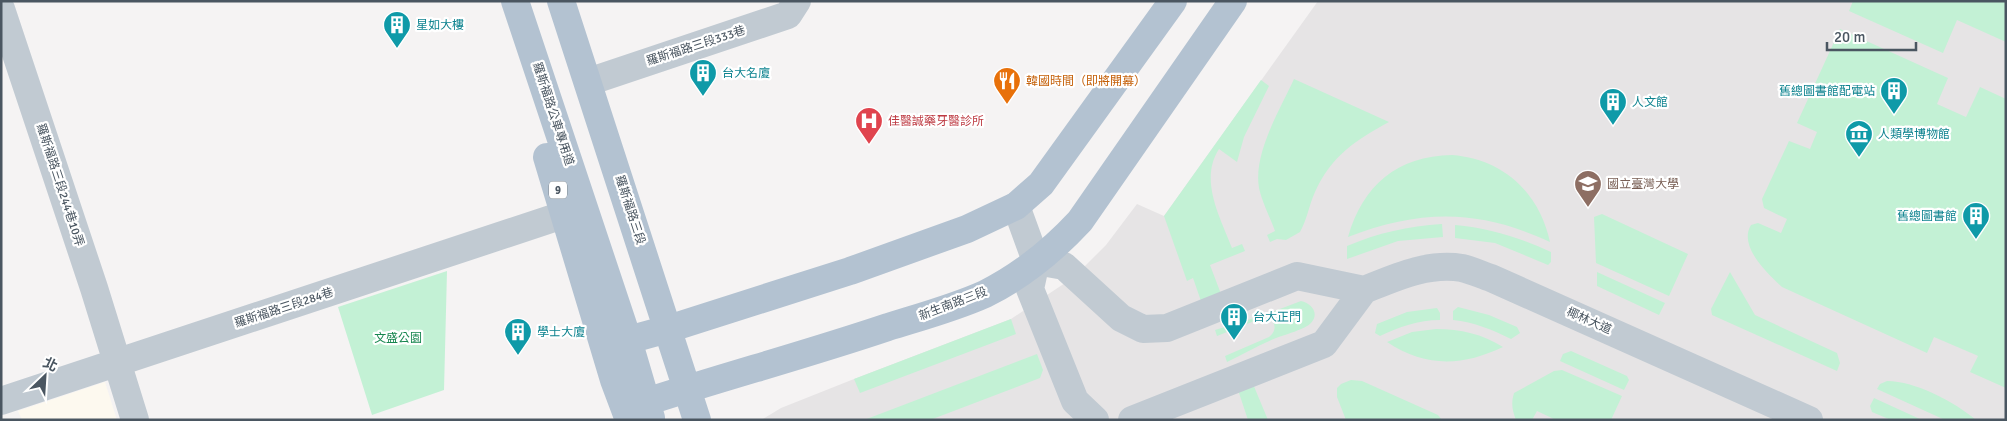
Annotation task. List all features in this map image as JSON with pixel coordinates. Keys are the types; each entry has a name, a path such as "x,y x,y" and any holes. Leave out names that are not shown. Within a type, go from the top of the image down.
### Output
{"main road":[{"name":"9","path":"496,1 566,214 614,380"},
{"name":"羅斯福路公車專用道","path":"515,1 635,338"},
{"name":"羅斯福路公車專用道","path":"532,1 635,338"},
{"name":"羅斯福路三段","path":"562,1 697,420"},
{"path":"651,412 614,380 635,338 916,249 968,230 1016,206 1041,184 1173,1"},
{"name":"新生南路三段","path":"651,412 687,389 822,349 946,308 984,294 1016,276 1061,241 1080,221 1233,1"},
{"name":"9","path":"635,338 651,412"},
{"path":"635,338 687,389 693,420"}],"street":[{"name":"羅斯福路三段333巷","path":"588,82 788,15 797,1"},
{"name":"羅斯福路三段244巷10弄","path":"1,9 94,288 135,420"},
{"path":"1016,206 1036,261 1030,290 1075,401 1095,420"},
{"name":"羅斯福路三段284巷","path":"1,401 566,214"},
{"path":"1036,261 1064,266 1120,318 1143,328 1167,328 1297,276 1364,290 1324,344 1132,420"},
{"name":"椰林大道","path":"1364,290 1409,272 1435,268 1461,268 1500,281 1809,420"}],"shaded area":[{"name":"國立臺灣大學","path":"1318,1 2006,1 2006,420 761,420 781,408 1011,319 1074,277 1106,245 1137,204 1164,216"},
{"path":"105,382 117,420 22,420 18,411"}],"green space":[{"path":"1853,1 2006,1 2006,42 1957,20 1943,53 1849,11"},
{"path":"1840,29 1948,78 1937,104 1966,117 1980,87 2006,99 2006,388 1970,372 1978,356 1976,355 1934,337 1927,353 1782,287 1762,267 1751,250 1748,242 1748,233 1751,225 1758,223 1781,233 1787,219 1764,208 1762,199 1789,141 1810,149 1817,132 1797,123"},
{"path":"1294,79 1389,122 1355,143 1329,168 1315,192 1300,232 1286,240 1277,239 1270,242 1267,235 1275,231 1259,188 1260,161 1269,132"},
{"path":"1261,80 1269,86 1244,137 1237,162 1219,149 1213,161 1211,173 1211,186 1217,211 1232,248 1242,244 1245,251 1210,265 1221,294 1201,301 1193,278 1187,281 1164,216"},
{"path":"1452,155 1487,163 1503,171 1516,181 1537,208 1545,224 1550,242 1499,223 1450,217 1400,221 1348,237 1363,202 1373,188 1385,177 1415,161"},
{"path":"1602,214 1688,254 1669,296 1596,263 1594,217"},
{"path":"1442,224 1443,237 1398,241 1347,259 1347,246 1359,241 1405,228"},
{"path":"1455,225 1493,231 1528,242 1551,252 1551,262 1548,265 1495,243 1455,238"},
{"name":"文盛公園","path":"447,271 444,390 372,415 338,307"},
{"path":"1597,272 1665,303 1659,315 1597,286"},
{"path":"1730,272 1755,315 1837,353 1840,363 1837,371 1712,315 1711,309"},
{"path":"1301,301 1313,309 1315,316 1311,323 1300,330 1270,341 1227,362 1225,356 1269,337 1274,331 1274,324 1266,318 1262,318 1217,336 1215,330"},
{"path":"1458,307 1489,315 1517,327 1520,333 1511,339 1483,327 1453,320 1453,311"},
{"path":"1437,308 1440,313 1440,320 1424,321 1409,325 1380,336 1375,333 1377,324 1407,312"},
{"path":"1011,319 1016,334 860,393 854,379"},
{"path":"1436,329 1471,333 1503,347 1473,358 1445,361 1430,360 1416,356 1387,342 1412,332"},
{"path":"1571,351 1627,376 1629,380 1624,390 1560,361 1563,354"},
{"path":"1037,354 1043,370 1040,378 930,420 864,420"},
{"path":"1562,370 1622,396 1611,420 1556,420 1537,411 1532,420 1516,420 1512,406 1514,393 1554,371"},
{"path":"1351,380 1362,381 1438,415 1442,420 1346,420 1337,397 1337,388"},
{"path":"1887,381 1910,385 1934,394 1957,406 1976,420 1945,420 1877,389 1880,384"},
{"path":"1253,384 1268,420 1248,420 1238,390"},
{"path":"1874,398 1922,420 1891,420 1872,412 1870,406"}],"place":[{"name":"星如大樓","path":"397,49"},
{"name":"台大名廈","path":"703,97"},
{"name":"韓國時間（即將開幕）","path":"1007,105"},
{"name":"舊總圖書館配電站","path":"1894,115"},
{"name":"人文館","path":"1613,126"},
{"name":"佳醫誠藥牙醫診所","path":"869,145"},
{"name":"人類學博物館","path":"1859,158"},
{"name":"國立臺灣大學","path":"1588,208"},
{"name":"舊總圖書館","path":"1976,240"},
{"name":"台大正門","path":"1234,341"},
{"name":"學士大廈","path":"518,356"}]}
